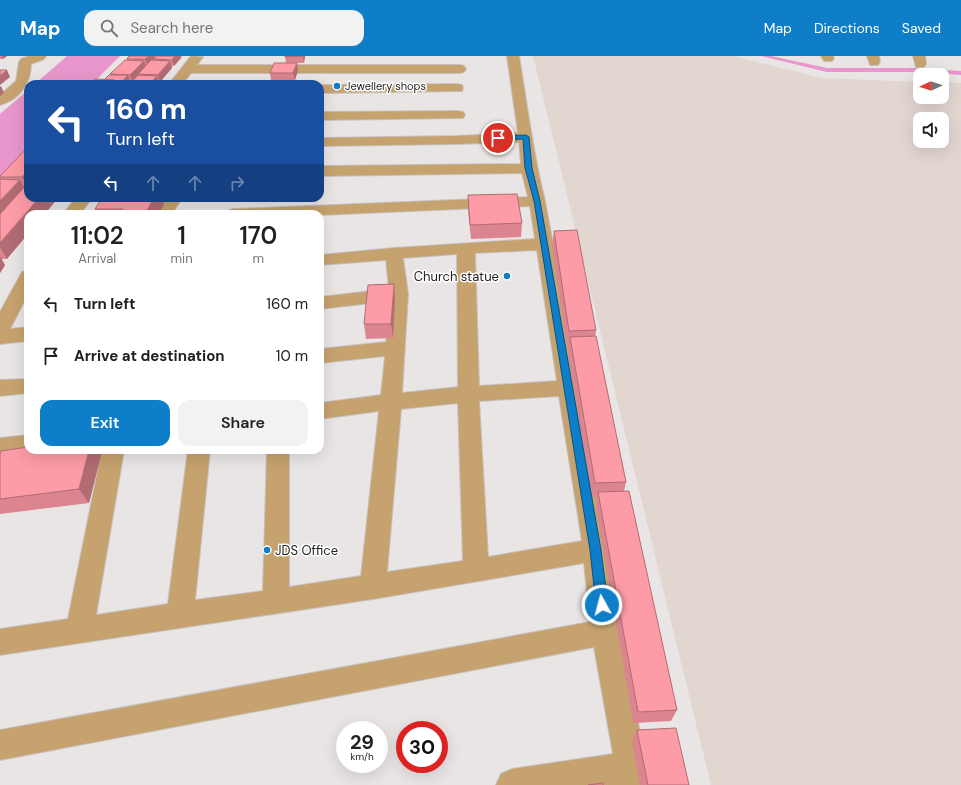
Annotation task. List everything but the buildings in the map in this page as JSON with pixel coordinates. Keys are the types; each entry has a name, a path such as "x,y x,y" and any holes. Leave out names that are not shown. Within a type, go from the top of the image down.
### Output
{"street":[{"path":"0,101 18,89 25,76 25,62 40,56"},
{"path":"178,80 198,56"},
{"path":"251,74 262,56"},
{"path":"303,74 311,56"},
{"path":"354,69 359,56"},
{"path":"403,69 406,56"},
{"path":"512,785 634,776 605,632 596,550 537,201 529,168 526,137 513,56"},
{"path":"188,69 251,74 303,74 354,69 403,69 460,62 457,88 457,140"},
{"path":"324,89 457,88"},
{"path":"324,116 458,115"},
{"path":"324,142 457,140 526,137"},
{"path":"324,171 529,168"},
{"path":"324,210 537,201"},
{"path":"74,210 81,202"},
{"path":"324,260 394,253 544,244"},
{"path":"466,248 469,434 476,572"},
{"path":"373,587 396,348 399,294 394,253"},
{"path":"0,330 24,288"},
{"path":"324,303 399,294"},
{"path":"0,337 24,334"},
{"path":"324,356 396,348"},
{"path":"0,388 24,386"},
{"path":"324,411 391,402 469,394 568,388"},
{"path":"0,447 24,444"},
{"path":"80,630 112,454"},
{"path":"180,615 198,454"},
{"path":"276,601 278,454"},
{"path":"0,642 476,572 596,550"},
{"path":"0,745 605,632"}],"shaded area":[{"path":"67,56 120,56 96,80 40,80"},
{"path":"533,56 733,56 822,78 913,82 913,104 949,104 949,82 961,83 961,785 711,785"},
{"path":"24,93 24,153 0,177 0,114"}],"waterway":[{"path":"764,56 827,70 913,70 961,73"}],"place":[{"name":"Jewellery shops","path":"337,86"},
{"name":"Church statue","path":"507,276"},
{"name":"JDS Office","path":"267,550"}],"route":[{"path":"498,138 526,137 529,168 537,201 596,550 602,605"}]}
